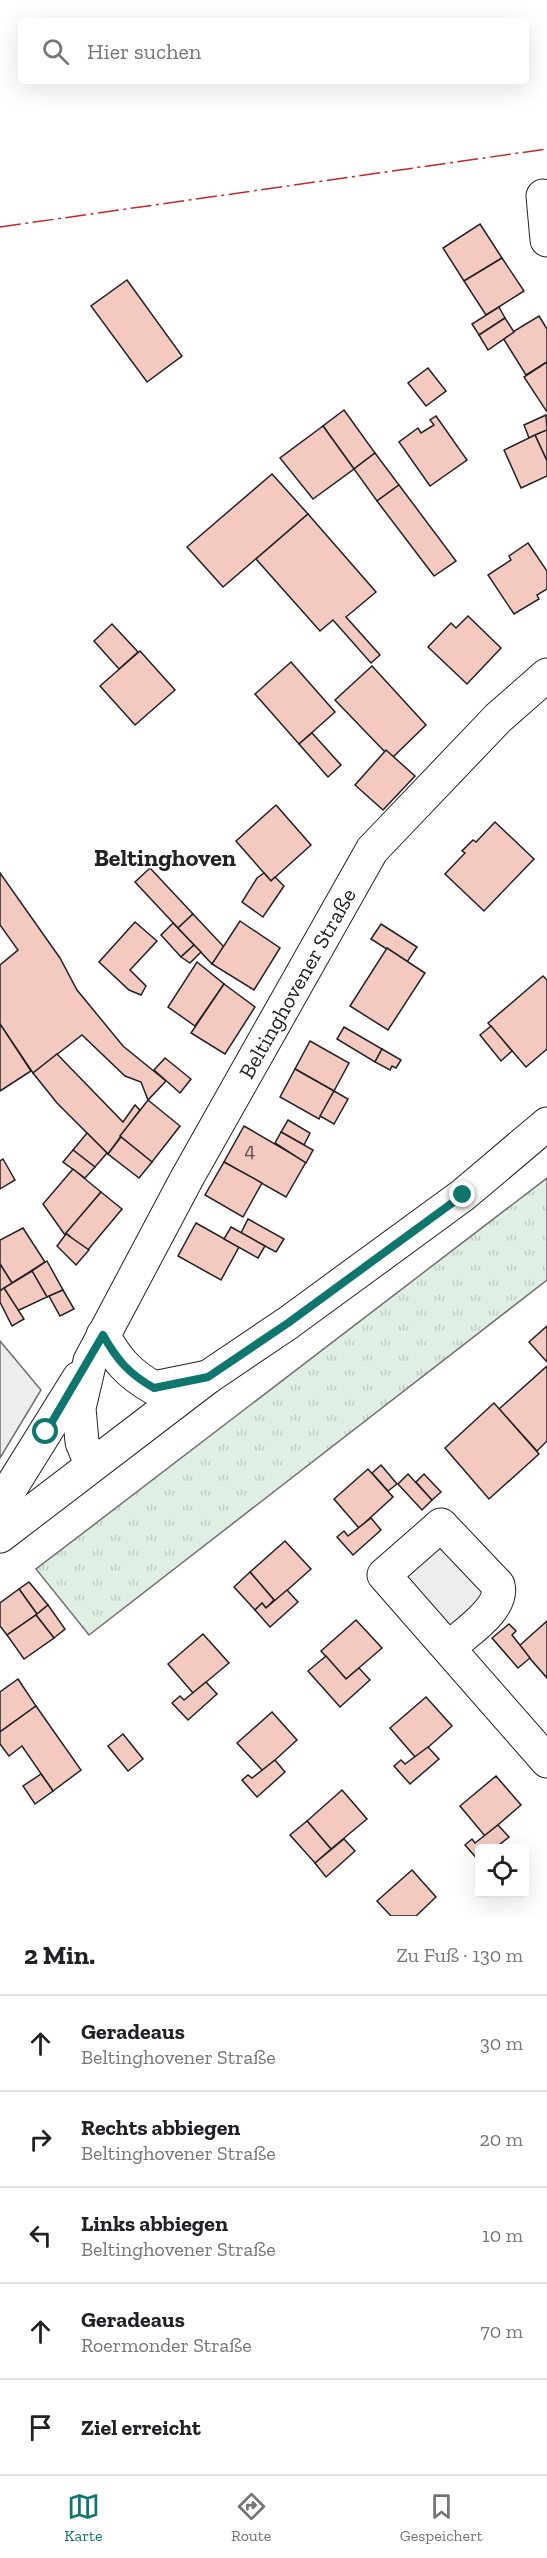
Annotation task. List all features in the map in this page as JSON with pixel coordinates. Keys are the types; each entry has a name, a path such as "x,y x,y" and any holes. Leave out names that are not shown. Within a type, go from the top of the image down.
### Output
{"street":[{"path":"543,196 547,240"},
{"name":"Beltinghovener Straße","path":"92,1464 82,1442 79,1408 97,1348 187,1179 372,850 498,718 547,675"},
{"path":"0,1536 208,1377 288,1323 463,1195 547,1124"},
{"path":"97,1348 113,1352 132,1375 154,1388 208,1377"},
{"name":"Beltinghovener Straße","path":"0,1505 21,1448 45,1409 97,1348"},
{"path":"450,1647 547,1761"}],"green space":[{"path":"547,1178 547,1280 89,1635 36,1569"}],"shaded area":[{"path":"0,1341 41,1390 0,1458"},
{"path":"439,1542 486,1595 448,1629 401,1576"}],"building":[{"path":"480,224 502,258 464,281 443,248"},
{"path":"502,258 524,291 486,315 464,281"},
{"path":"127,280 182,356 147,382 91,306"},
{"path":"499,307 505,318 479,335 472,324"},
{"path":"539,316 547,329 547,362 526,375 503,338"},
{"path":"505,318 514,332 488,350 479,335"},
{"path":"547,362 547,412 524,377"},
{"path":"428,368 446,391 426,406 408,383"},
{"path":"344,410 375,453 354,469 323,426"},
{"path":"546,415 547,430 529,438 524,425"},
{"path":"436,416 467,460 430,486 399,442 418,428 421,433 434,425 430,420"},
{"path":"323,426 354,469 313,499 280,458"},
{"path":"547,430 547,461 535,435"},
{"path":"535,435 547,461 547,476 521,488 504,450"},
{"path":"375,453 399,485 377,501 354,469"},
{"path":"272,474 308,514 223,587 187,547"},
{"path":"399,485 456,561 434,576 377,501"},
{"path":"308,514 376,592 346,617 380,655 371,663 333,620 320,631 256,559"},
{"path":"528,543 547,571 547,589 537,595 539,599 514,614 488,575 511,560 509,556"},
{"path":"468,616 501,648 467,684 428,647 451,623 456,628"},
{"path":"112,624 138,652 119,669 94,641"},
{"path":"140,651 175,690 135,725 100,686"},
{"path":"291,662 335,712 299,744 255,694"},
{"path":"372,666 426,725 393,757 385,752 335,700"},
{"path":"312,733 341,765 328,777 299,744"},
{"path":"386,750 415,776 383,810 355,785"},
{"path":"276,805 311,845 271,881 236,841"},
{"path":"495,822 534,859 484,911 445,874 465,853 462,851 473,840 476,842"},
{"path":"150,868 193,914 178,928 135,882"},
{"path":"0,873 60,958 77,990 123,1046 166,1081 148,1100 141,1082 125,1076 82,1035 33,1073 0,1024 0,965 18,950 0,925"},
{"path":"264,873 271,881 275,877 284,886 263,917 242,902 257,878"},
{"path":"193,914 224,947 212,964 178,928"},
{"path":"240,921 280,948 254,990 212,964"},
{"path":"135,922 157,941 130,970 146,986 141,995 129,990 99,962"},
{"path":"173,923 194,945 181,957 161,935"},
{"path":"381,924 417,947 407,962 371,939"},
{"path":"194,945 201,952 190,963 181,957"},
{"path":"387,948 425,973 388,1030 350,1006"},
{"path":"197,962 224,984 195,1026 168,1007"},
{"path":"543,976 547,980 547,1049 526,1067 488,1023"},
{"path":"224,984 255,1007 225,1054 191,1033"},
{"path":"0,1024 31,1071 0,1091"},
{"path":"491,1026 512,1051 501,1061 480,1035"},
{"path":"344,1027 382,1049 375,1062 337,1039"},
{"path":"310,1041 349,1063 334,1091 295,1069"},
{"path":"382,1049 401,1060 396,1068 392,1066 390,1070 375,1062"},
{"path":"57,1054 123,1122 135,1105 140,1110 108,1154 57,1103 33,1073"},
{"path":"165,1058 191,1079 180,1093 154,1070"},
{"path":"295,1069 334,1091 319,1119 280,1097"},
{"path":"334,1091 348,1099 334,1124 320,1116"},
{"path":"148,1100 180,1126 152,1162 120,1136"},
{"path":"288,1120 310,1133 304,1145 281,1132"},
{"path":"244,1126 306,1162 286,1197 224,1162"},
{"path":"281,1132 313,1150 306,1163 275,1143"},
{"path":"87,1133 107,1153 95,1167 73,1150"},
{"path":"121,1137 152,1162 139,1178 108,1154"},
{"path":"73,1150 95,1167 85,1178 63,1162"},
{"path":"3,1159 15,1180 0,1189 0,1161"},
{"path":"224,1162 262,1183 243,1217 205,1195"},
{"path":"73,1169 101,1192 65,1235 43,1204"},
{"path":"101,1192 122,1209 87,1251 66,1233"},
{"path":"248,1219 284,1239 276,1252 241,1233"},
{"path":"196,1223 239,1247 221,1280 178,1256"},
{"path":"231,1227 265,1246 258,1258 224,1239"},
{"path":"23,1228 45,1262 12,1283 0,1264 0,1240"},
{"path":"66,1234 89,1250 76,1265 57,1246"},
{"path":"47,1261 63,1290 47,1297 32,1271"},
{"path":"0,1264 12,1283 0,1291"},
{"path":"32,1271 47,1297 17,1311 4,1288"},
{"path":"4,1288 24,1319 12,1326 0,1302 0,1291"},
{"path":"63,1290 74,1309 60,1316 49,1296"},
{"path":"547,1326 547,1362 529,1342"},
{"path":"547,1366 547,1441 537,1451 499,1409"},
{"path":"494,1403 539,1454 489,1499 445,1448"},
{"path":"381,1465 397,1484 388,1491 372,1473"},
{"path":"368,1469 393,1497 359,1528 334,1499"},
{"path":"408,1474 432,1500 422,1510 398,1484"},
{"path":"424,1474 441,1492 432,1500 416,1482"},
{"path":"371,1518 381,1530 353,1555 337,1537 344,1531 348,1536"},
{"path":"285,1541 311,1569 275,1601 250,1572"},
{"path":"250,1572 274,1600 266,1608 262,1603 255,1610 234,1587"},
{"path":"29,1582 48,1605 37,1614 19,1589"},
{"path":"19,1589 37,1614 7,1635 0,1626 0,1603"},
{"path":"287,1590 298,1602 270,1627 255,1610 262,1603 266,1608"},
{"path":"48,1605 65,1629 54,1638 36,1615"},
{"path":"36,1615 54,1638 24,1659 7,1635"},
{"path":"356,1620 382,1648 346,1679 321,1651"},
{"path":"547,1621 547,1678 519,1646"},
{"path":"509,1624 516,1631 512,1635 530,1658 518,1668 492,1638"},
{"path":"203,1634 229,1663 193,1693 168,1664"},
{"path":"326,1656 346,1679 359,1668 370,1680 340,1707 308,1671"},
{"path":"18,1679 36,1706 0,1732 0,1692"},
{"path":"206,1682 217,1694 188,1720 172,1703 180,1696 184,1700"},
{"path":"426,1697 452,1726 416,1758 390,1728"},
{"path":"36,1706 81,1770 53,1791 22,1746 9,1756 0,1744 0,1732"},
{"path":"272,1712 297,1740 263,1771 237,1743"},
{"path":"123,1734 143,1759 128,1771 108,1746"},
{"path":"428,1747 439,1759 410,1784 394,1766 401,1760 405,1764"},
{"path":"275,1760 285,1772 257,1797 242,1780 248,1775 252,1778"},
{"path":"41,1774 53,1791 35,1804 23,1786"},
{"path":"496,1776 521,1805 485,1836 460,1806"},
{"path":"342,1790 367,1819 331,1849 307,1821"},
{"path":"307,1821 331,1849 315,1863 290,1835"},
{"path":"498,1825 509,1837 500,1844 475,1844 475,1856 465,1845 472,1839 475,1843"},
{"path":"344,1839 355,1851 326,1877 315,1863"},
{"path":"412,1870 436,1897 416,1916 391,1916 377,1901"}],"power":[{"path":"0,227 547,149"}],"district":[{"name":"Beltinghoven","path":"165,857"}],"route":[{"path":"46,1432 90,1361 103,1335 113,1352 132,1375 154,1388 208,1377 288,1323 463,1195"}]}
